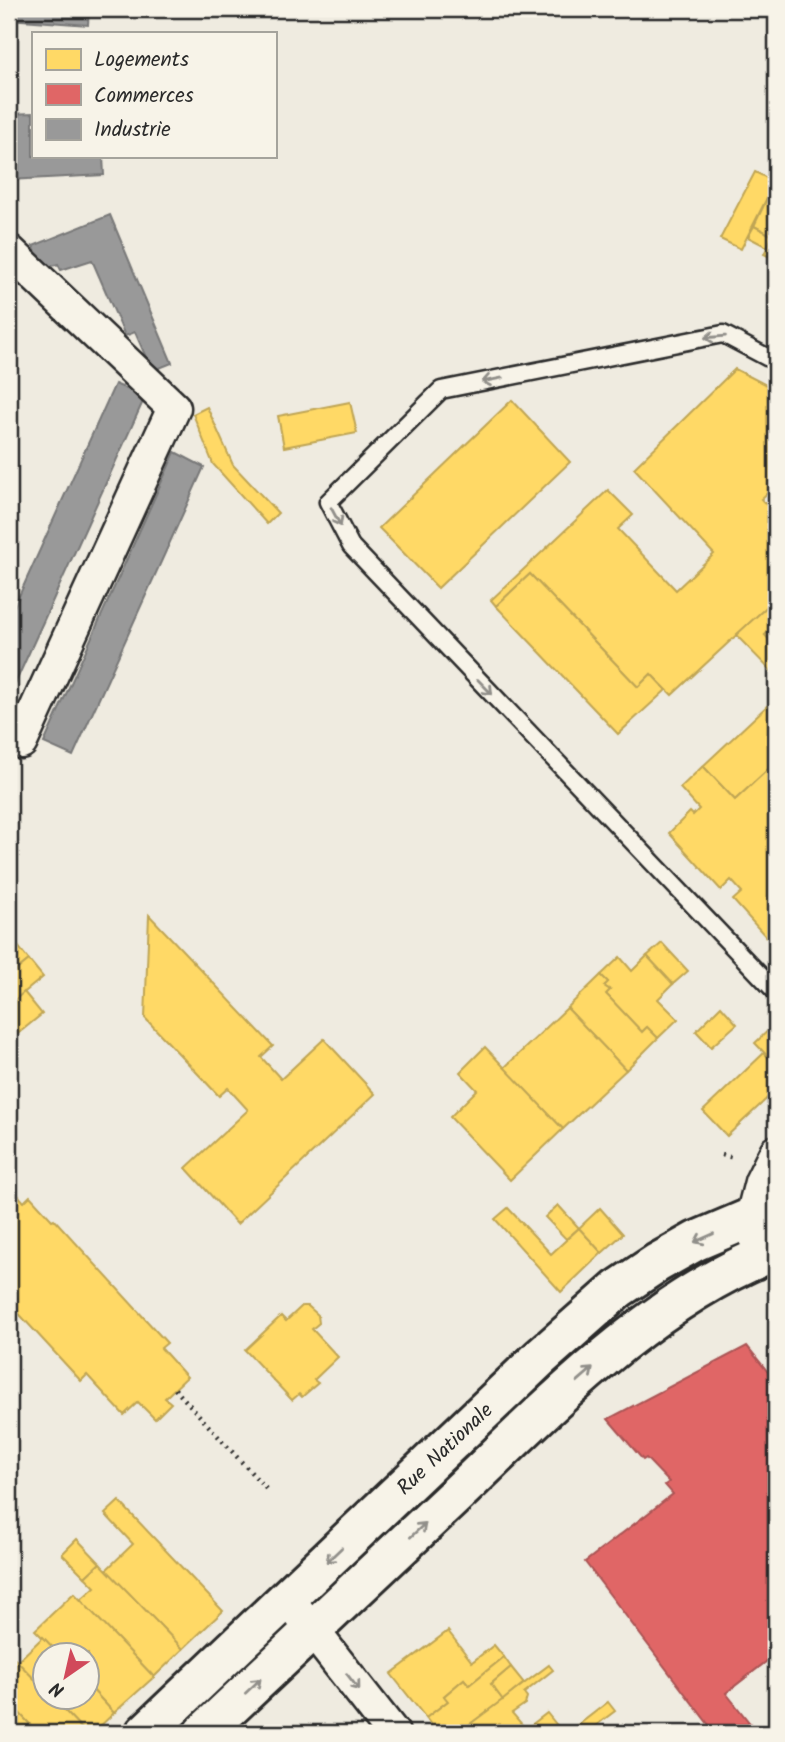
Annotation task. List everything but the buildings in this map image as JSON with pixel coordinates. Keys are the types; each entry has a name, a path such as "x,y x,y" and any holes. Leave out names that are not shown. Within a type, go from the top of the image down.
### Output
{"main road":[{"name":"Rue Nationale","path":"145,1733 541,1357 618,1289 677,1252 764,1212"},
{"name":"Rue Nationale","path":"204,1733 517,1437 629,1337 725,1273 768,1254"}],"street":[{"path":"9,251 174,408 21,742"},
{"path":"768,1254 761,1182 776,1152"},
{"path":"288,1599 393,1733"}],"lane":[{"path":"776,362 723,334 441,390 328,502 351,546 776,992"}],"path":[{"path":"175,1389 269,1492"}]}
